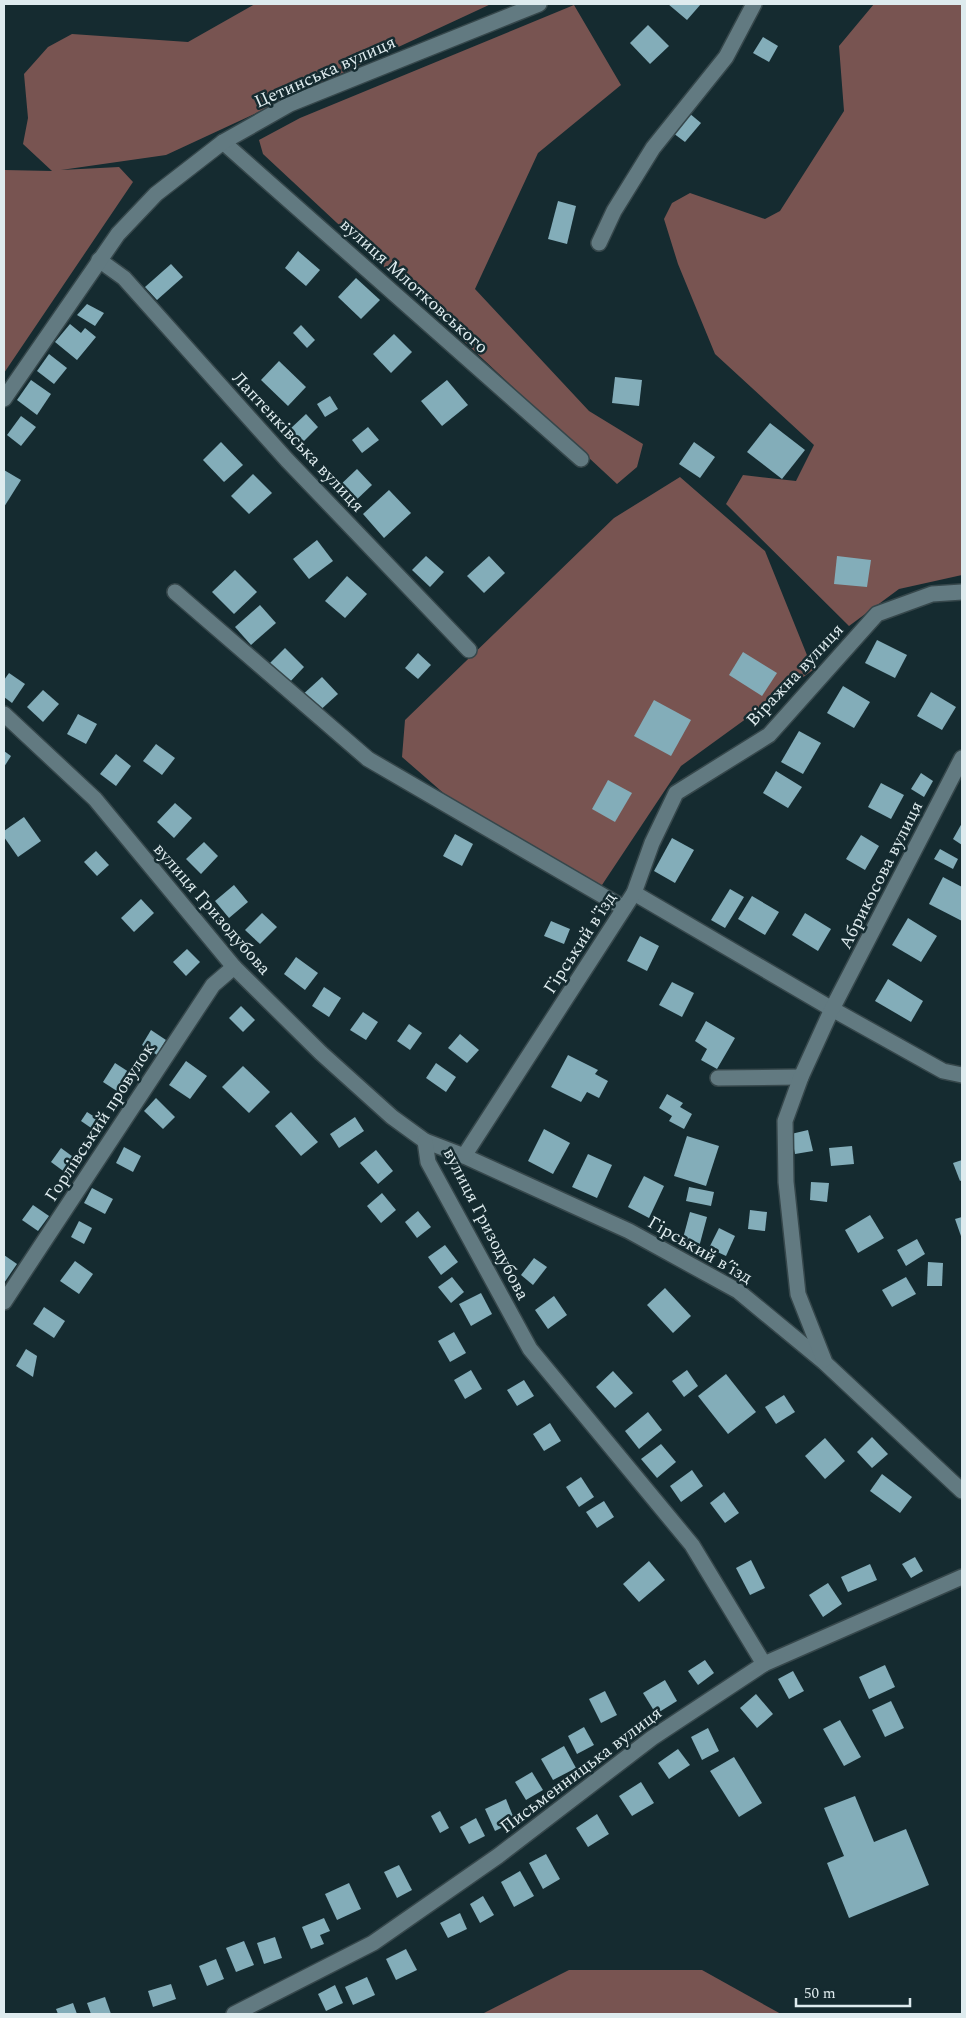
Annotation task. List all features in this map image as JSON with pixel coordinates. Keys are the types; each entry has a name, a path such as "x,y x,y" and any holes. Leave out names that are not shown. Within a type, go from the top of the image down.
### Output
{"street":[{"name":"Цетинська вулиця","path":"4,399 118,234 156,194 223,142 290,104 539,4"},
{"path":"598,243 614,211 653,148 726,56 754,4"},
{"name":"вулиця Млотковського","path":"223,142 581,459"},
{"name":"Лаптенківська вулиця","path":"99,260 124,278 287,460 469,650"},
{"path":"175,592 368,759 624,908"},
{"name":"Віражна вулиця","path":"634,892 652,843 676,793 769,735 877,614 932,594 962,592"},
{"name":"вулиця Гризодубова","path":"6,720 95,799 234,968 328,1060 392,1117 425,1141 428,1162 530,1349 692,1545 764,1664"},
{"name":"Абрикосова вулиця","path":"832,1009 962,758"},
{"name":"Гірський в'їзд","path":"464,1156 634,892 832,1009 943,1071 962,1075"},
{"name":"Горлівський провулок","path":"4,1302 213,985 234,968"},
{"path":"824,1362 798,1294 786,1182 785,1121 800,1076 832,1009"},
{"path":"718,1078 800,1076"},
{"name":"Гірський в’їзд","path":"425,1141 464,1156 629,1231 738,1290 824,1362 962,1491"},
{"name":"Письменницька вулиця","path":"234,2014 373,1943 498,1856 652,1738 764,1664 962,1577"}],"shaded area":[{"path":"255,4 491,4 166,155 61,170 119,167 133,182 4,373 4,170 52,171 23,144 28,118 24,74 48,47 72,34 188,42"},
{"path":"874,4 962,4 962,575 899,589 849,626 726,504 743,475 796,481 814,445 715,354 678,264 664,219 672,203 690,193 765,219 780,211 844,111 839,46"},
{"path":"574,5 621,85 538,153 475,289 589,411 643,444 637,467 617,484 263,154 259,140 300,118"},
{"path":"680,477 765,551 813,670 681,766 600,888 487,831 402,757 405,720 614,518"},
{"path":"569,1970 702,1970 781,2014 482,2014"}],"building":[{"path":"668,4 701,4 687,20"},
{"path":"648,25 669,46 650,64 630,43"},
{"path":"763,37 778,46 769,62 753,53"},
{"path":"689,113 701,123 685,142 673,133"},
{"path":"558,201 576,206 567,244 548,239"},
{"path":"298,251 320,270 306,286 285,268"},
{"path":"171,264 183,277 157,300 145,287"},
{"path":"356,278 380,300 361,319 338,297"},
{"path":"87,304 104,313 95,326 77,315"},
{"path":"70,324 81,333 85,328 96,337 77,360 55,342"},
{"path":"301,325 315,340 307,348 293,333"},
{"path":"394,334 412,352 391,373 373,354"},
{"path":"49,354 67,368 54,384 37,371"},
{"path":"279,361 306,387 288,406 261,380"},
{"path":"615,377 642,380 639,406 612,403"},
{"path":"31,380 51,394 37,415 17,400"},
{"path":"447,380 468,405 442,426 421,401"},
{"path":"330,396 338,409 325,417 317,404"},
{"path":"306,414 318,427 302,443 289,430"},
{"path":"21,416 36,427 21,446 7,435"},
{"path":"770,423 805,450 782,479 747,452"},
{"path":"368,427 379,440 362,453 352,440"},
{"path":"221,442 243,465 224,482 203,460"},
{"path":"694,442 715,457 700,478 679,464"},
{"path":"357,469 372,485 352,504 337,488"},
{"path":"4,470 21,480 4,507"},
{"path":"253,474 272,493 249,514 231,496"},
{"path":"389,490 411,513 384,538 363,514"},
{"path":"317,540 333,561 309,579 293,559"},
{"path":"426,556 444,572 430,587 412,570"},
{"path":"489,556 505,573 484,593 467,576"},
{"path":"837,556 871,560 867,587 834,584"},
{"path":"235,570 257,592 234,614 212,592"},
{"path":"347,576 367,594 345,618 325,601"},
{"path":"260,605 276,623 251,645 235,627"},
{"path":"877,640 907,655 895,678 865,663"},
{"path":"285,648 304,667 287,685 267,666"},
{"path":"743,652 777,673 762,696 729,675"},
{"path":"418,653 431,665 418,679 405,668"},
{"path":"9,673 25,684 12,703 4,697 4,680"},
{"path":"322,677 338,694 316,714 300,697"},
{"path":"843,686 870,702 854,728 827,713"},
{"path":"43,690 59,704 43,722 27,707"},
{"path":"931,692 956,707 942,730 917,716"},
{"path":"654,700 691,720 671,756 634,736"},
{"path":"78,714 97,724 86,744 67,734"},
{"path":"799,731 821,743 803,774 781,762"},
{"path":"156,744 175,758 162,775 143,761"},
{"path":"4,751 11,756 4,767"},
{"path":"116,754 131,766 116,786 100,774"},
{"path":"776,771 802,787 788,808 763,793"},
{"path":"921,773 933,781 924,797 911,789"},
{"path":"608,780 632,793 615,822 592,809"},
{"path":"881,783 904,795 891,819 868,807"},
{"path":"175,803 192,818 174,838 157,822"},
{"path":"24,817 41,841 18,857 4,837 4,831"},
{"path":"962,823 962,845 953,839"},
{"path":"455,834 473,844 462,866 443,856"},
{"path":"861,835 879,846 865,870 846,859"},
{"path":"672,838 694,850 675,883 654,871"},
{"path":"204,842 218,856 201,874 186,859"},
{"path":"940,849 958,859 953,869 934,859"},
{"path":"96,851 109,865 97,876 84,862"},
{"path":"943,877 962,887 962,921 929,904"},
{"path":"234,885 248,902 229,918 215,901"},
{"path":"730,889 744,897 725,928 711,920"},
{"path":"752,896 779,912 765,935 738,919"},
{"path":"141,899 154,913 134,932 121,918"},
{"path":"262,913 277,927 260,944 245,930"},
{"path":"805,913 831,929 818,951 792,935"},
{"path":"908,918 937,936 921,962 892,945"},
{"path":"551,921 570,929 564,944 544,936"},
{"path":"640,936 659,946 647,971 627,961"},
{"path":"187,949 200,962 186,976 173,962"},
{"path":"296,957 318,973 305,990 284,974"},
{"path":"888,979 923,1001 911,1022 875,1001"},
{"path":"672,982 694,993 682,1017 659,1005"},
{"path":"324,987 341,998 329,1017 312,1006"},
{"path":"241,1006 255,1020 243,1032 229,1018"},
{"path":"363,1012 378,1022 366,1040 350,1030"},
{"path":"706,1021 735,1038 717,1069 701,1060 707,1049 695,1041"},
{"path":"409,1024 422,1033 410,1050 397,1041"},
{"path":"151,1030 166,1040 157,1055 142,1045"},
{"path":"460,1034 479,1050 467,1063 448,1048"},
{"path":"568,1055 598,1070 595,1074 608,1081 599,1098 587,1092 581,1102 551,1087"},
{"path":"186,1061 207,1076 190,1099 169,1085"},
{"path":"115,1063 132,1074 120,1093 103,1082"},
{"path":"436,1063 456,1077 446,1092 426,1078"},
{"path":"243,1066 270,1092 249,1113 222,1087"},
{"path":"667,1094 683,1103 680,1107 692,1114 684,1129 669,1121 672,1116 659,1108"},
{"path":"156,1098 175,1117 163,1129 144,1111"},
{"path":"87,1112 104,1123 97,1132 81,1121"},
{"path":"291,1112 318,1142 301,1156 275,1126"},
{"path":"355,1117 364,1131 339,1148 330,1134"},
{"path":"544,1129 570,1143 553,1174 528,1161"},
{"path":"808,1130 813,1151 795,1154 791,1134"},
{"path":"687,1136 719,1146 706,1186 674,1176"},
{"path":"852,1146 854,1164 831,1166 829,1148"},
{"path":"124,1147 141,1156 133,1172 116,1163"},
{"path":"61,1148 80,1162 70,1176 51,1162"},
{"path":"376,1150 393,1171 378,1184 360,1163"},
{"path":"588,1154 612,1165 597,1198 572,1187"},
{"path":"962,1160 962,1180 960,1181 953,1163"},
{"path":"644,1176 664,1186 649,1218 628,1207"},
{"path":"811,1182 829,1183 827,1202 810,1200"},
{"path":"689,1187 714,1192 711,1206 686,1201"},
{"path":"92,1188 113,1199 105,1214 84,1203"},
{"path":"382,1193 396,1210 381,1223 367,1206"},
{"path":"33,1205 49,1216 38,1231 22,1220"},
{"path":"750,1210 767,1212 765,1231 748,1229"},
{"path":"418,1211 431,1227 417,1238 405,1222"},
{"path":"690,1212 707,1217 699,1247 682,1242"},
{"path":"870,1215 884,1238 858,1253 845,1230"},
{"path":"962,1217 962,1239 955,1219"},
{"path":"79,1221 92,1228 84,1244 71,1237"},
{"path":"719,1228 735,1236 726,1256 709,1248"},
{"path":"917,1239 925,1254 906,1266 897,1250"},
{"path":"445,1245 458,1262 441,1275 428,1257"},
{"path":"4,1255 17,1264 4,1283"},
{"path":"534,1258 547,1267 533,1285 521,1275"},
{"path":"75,1261 93,1274 79,1294 60,1281"},
{"path":"928,1262 943,1263 942,1286 927,1286"},
{"path":"452,1277 464,1292 451,1303 438,1287"},
{"path":"906,1277 916,1294 892,1307 882,1290"},
{"path":"665,1288 691,1316 673,1333 647,1305"},
{"path":"481,1293 492,1314 471,1326 459,1304"},
{"path":"554,1296 567,1315 548,1329 535,1310"},
{"path":"44,1307 65,1321 54,1338 33,1324"},
{"path":"454,1332 466,1353 450,1362 438,1341"},
{"path":"26,1349 37,1356 33,1377 16,1366"},
{"path":"471,1370 482,1389 465,1399 454,1380"},
{"path":"687,1370 698,1386 684,1397 672,1381"},
{"path":"613,1371 633,1393 615,1408 596,1387"},
{"path":"726,1374 756,1412 728,1434 698,1396"},
{"path":"524,1380 534,1396 517,1406 507,1390"},
{"path":"784,1395 795,1412 776,1424 765,1407"},
{"path":"648,1412 662,1430 639,1449 625,1431"},
{"path":"550,1423 561,1441 544,1451 533,1434"},
{"path":"872,1437 888,1454 872,1468 857,1452"},
{"path":"825,1438 845,1461 825,1479 805,1456"},
{"path":"661,1444 676,1462 657,1478 641,1459"},
{"path":"692,1470 703,1486 681,1502 670,1486"},
{"path":"882,1474 912,1497 900,1513 870,1491"},
{"path":"581,1477 594,1497 579,1507 566,1487"},
{"path":"724,1492 739,1513 725,1523 710,1503"},
{"path":"604,1501 614,1517 597,1528 586,1512"},
{"path":"915,1557 923,1571 911,1578 902,1564"},
{"path":"751,1560 765,1588 750,1595 736,1568"},
{"path":"649,1561 665,1580 639,1602 623,1584"},
{"path":"870,1564 877,1580 848,1592 841,1577"},
{"path":"828,1583 842,1604 823,1617 809,1595"},
{"path":"705,1660 714,1673 698,1685 688,1671"},
{"path":"885,1665 895,1687 869,1699 859,1677"},
{"path":"793,1671 804,1691 789,1699 778,1679"},
{"path":"665,1680 677,1701 656,1714 643,1693"},
{"path":"605,1691 617,1715 601,1723 589,1699"},
{"path":"756,1694 773,1714 757,1728 740,1708"},
{"path":"891,1701 904,1728 885,1737 872,1710"},
{"path":"840,1720 861,1757 844,1766 823,1729"},
{"path":"584,1727 594,1745 577,1754 568,1736"},
{"path":"708,1728 719,1751 702,1760 691,1737"},
{"path":"564,1746 576,1768 553,1780 541,1759"},
{"path":"678,1749 690,1765 669,1779 658,1763"},
{"path":"734,1757 762,1803 739,1817 710,1771"},
{"path":"532,1772 543,1790 526,1800 515,1782"},
{"path":"641,1782 654,1803 632,1816 619,1796"},
{"path":"855,1796 874,1842 906,1829 929,1885 849,1918 827,1863 844,1856 824,1808"},
{"path":"506,1799 515,1821 495,1831 485,1809"},
{"path":"440,1811 449,1828 440,1833 431,1816"},
{"path":"597,1814 609,1834 588,1847 576,1828"},
{"path":"476,1818 485,1836 469,1844 460,1827"},
{"path":"546,1854 560,1879 543,1889 529,1863"},
{"path":"399,1865 412,1890 397,1898 384,1872"},
{"path":"520,1871 534,1896 514,1907 501,1882"},
{"path":"349,1883 361,1909 337,1920 325,1894"},
{"path":"483,1896 494,1915 480,1923 470,1904"},
{"path":"460,1913 467,1929 448,1938 440,1923"},
{"path":"324,1918 330,1931 320,1935 324,1944 311,1949 302,1927"},
{"path":"275,1937 282,1958 264,1964 257,1943"},
{"path":"244,1941 254,1965 236,1972 226,1948"},
{"path":"406,1949 417,1970 396,1980 386,1959"},
{"path":"216,1959 224,1979 207,1986 199,1966"},
{"path":"367,1977 375,1995 353,2005 345,1987"},
{"path":"171,1984 176,1999 153,2007 148,1991"},
{"path":"335,1985 343,2003 326,2011 318,1994"},
{"path":"105,1997 111,2014 91,2014 87,2003"},
{"path":"73,2003 77,2014 58,2014 56,2009"}]}
